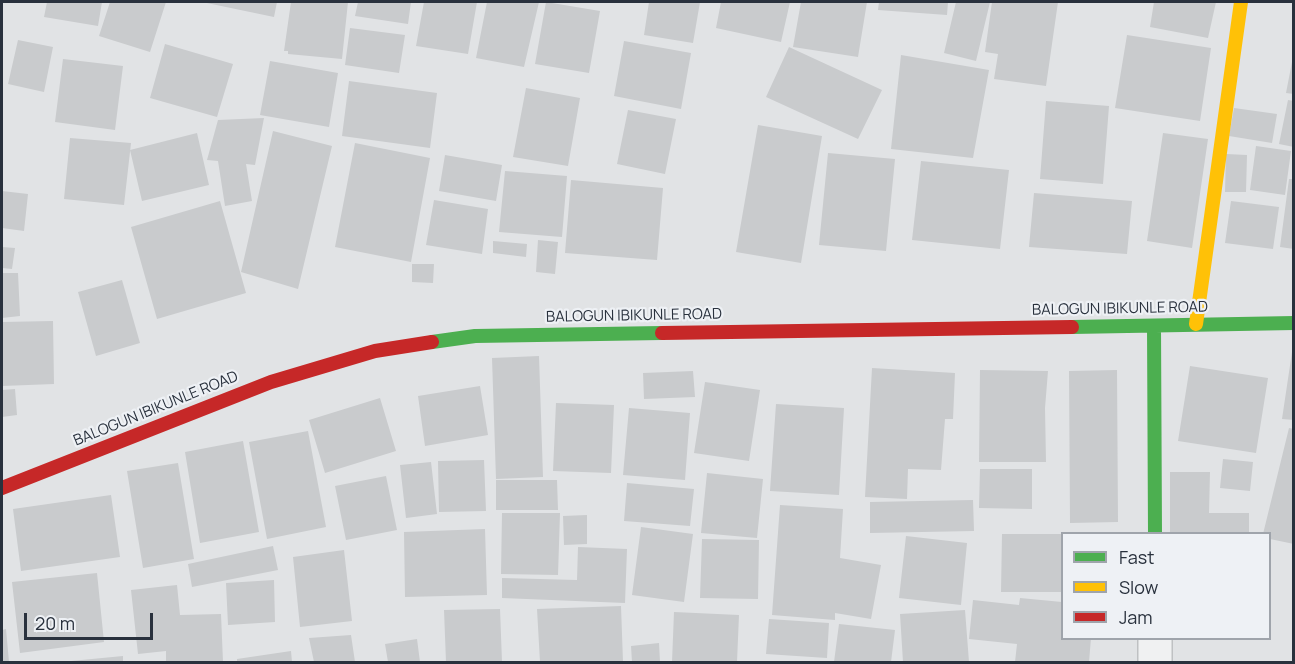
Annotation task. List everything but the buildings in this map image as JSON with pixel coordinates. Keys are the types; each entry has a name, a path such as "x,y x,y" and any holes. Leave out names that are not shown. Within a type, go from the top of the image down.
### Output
{"street":[{"path":"1196,324 1241,2"},
{"name":"BALOGUN IBIKUNLE ROAD","path":"2,488 271,381 375,351 475,336 1293,323"},
{"path":"1154,326 1155,532"},
{"path":"1155,640 1155,663"}],"traffic: fast":[{"path":"1072,327 1294,323"},
{"path":"1154,326 1155,532"},
{"path":"432,342 475,336 662,333"}],"traffic: slow":[{"path":"1196,324 1241,2"}],"traffic: jam":[{"path":"662,333 1072,327"},
{"path":"2,488 271,382 375,351 432,342"}]}
